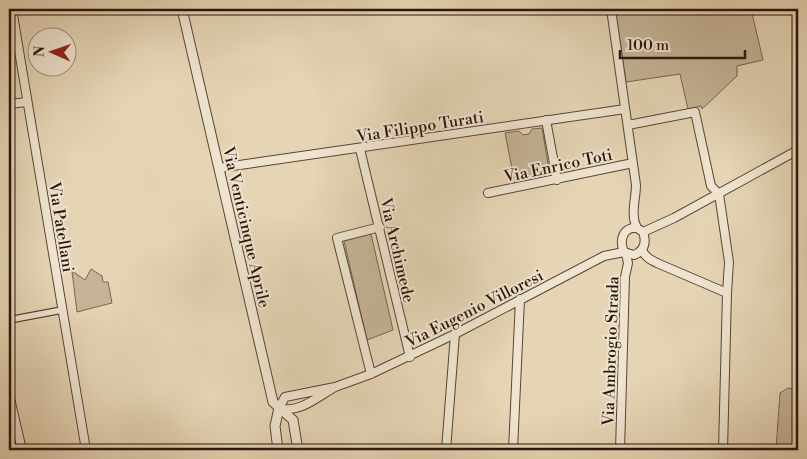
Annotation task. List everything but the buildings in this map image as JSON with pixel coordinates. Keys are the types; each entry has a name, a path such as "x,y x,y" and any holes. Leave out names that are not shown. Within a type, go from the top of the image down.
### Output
{"street":[{"name":"Via Patellani","path":"12,9 86,450"},
{"name":"Via Venticinque Aprile","path":"182,9 273,402 290,415 293,420 298,450"},
{"path":"611,9 636,185 634,223 640,230 644,254 657,263 727,293"},
{"path":"9,104 27,102"},
{"name":"Via Filippo Turati","path":"219,168 625,109"},
{"path":"628,125 695,112 712,186 720,194 729,262 723,450"},
{"path":"546,120 556,180"},
{"name":"Via Archimede","path":"360,149 410,357"},
{"path":"662,224 634,255 625,253 621,246 622,237 627,230 640,230 662,224 798,150"},
{"name":"Via Enrico Toti","path":"488,193 633,163"},
{"path":"371,374 337,238 380,227"},
{"name":"Via Eugenio Villoresi","path":"335,387 297,409 279,408 285,397 335,387 371,374 410,357 604,256 625,253"},
{"name":"Via Ambrogio Strada","path":"620,450 628,263 625,253"},
{"path":"513,450 520,300"},
{"path":"9,320 62,310"},
{"path":"446,450 455,334"},
{"path":"9,394 22,450"},
{"path":"278,450 275,426 279,408"}],"shaded area":[{"path":"615,9 751,9 763,60 737,66 737,76 702,109 701,106 688,109 680,74 626,82"},
{"path":"542,128 550,176 540,178 536,174 529,175 527,182 515,184 505,133 519,131 523,135 529,134 532,129"},
{"path":"371,234 393,330 367,340 344,241"},
{"path":"91,269 102,276 103,282 108,282 112,303 77,312 72,271 85,280"},
{"path":"788,388 798,390 798,450 776,450 780,393"}]}
